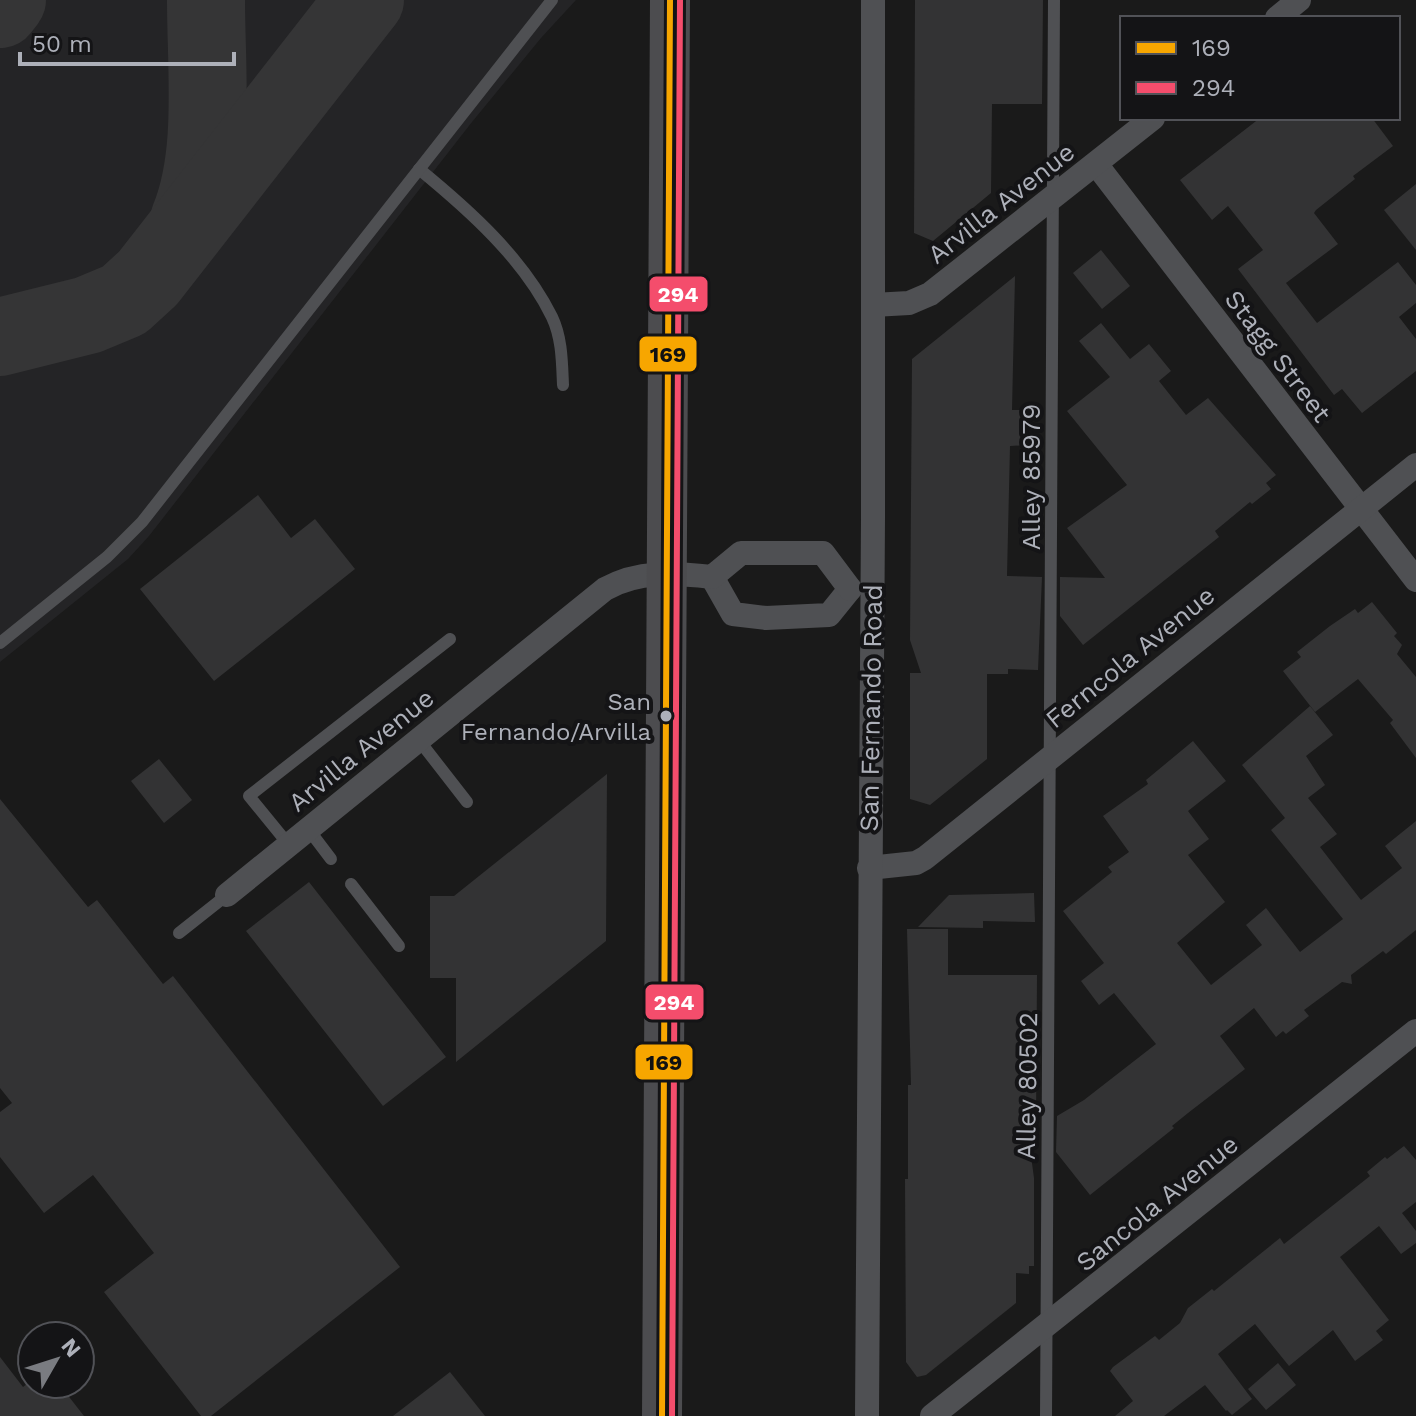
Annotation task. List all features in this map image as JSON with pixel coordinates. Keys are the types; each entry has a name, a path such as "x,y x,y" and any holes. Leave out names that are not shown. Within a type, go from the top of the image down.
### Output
{"main road":[{"path":"662,1416 670,0"}],"street":[{"name":"San Fernando Road","path":"867,1416 869,868 861,589 873,305 873,0"},
{"path":"1279,16 1299,0"},
{"name":"Arvilla Avenue","path":"873,305 909,303 930,294 1151,120"},
{"name":"Stagg Street","path":"1096,164 1416,580"},
{"name":"Ferncola Avenue","path":"869,868 916,863 925,858 1416,465"},
{"path":"741,553 823,553 861,589 829,615 766,618 733,614 712,577 741,553"},
{"name":"Arvilla Avenue","path":"227,895 605,589 619,581 666,572 712,577"},
{"name":"Sancola Avenue","path":"932,1416 1416,1031"}],"lane":[{"path":"0,643 107,557 142,522 552,0"},
{"name":"Alley 85979","path":"1052,756 1054,0"},
{"path":"419,169 476,218 527,277 553,318 560,346 563,385"},
{"path":"289,845 249,796 450,639"},
{"path":"418,739 467,802"},
{"name":"Alley 80502","path":"1046,1416 1052,756"},
{"path":"309,830 331,859"},
{"path":"351,884 399,946"},
{"name":"Arvilla Avenue","path":"179,933 227,895"}],"shaded area":[{"path":"0,0 576,0 472,122 149,536 128,559 0,662"}],"building":[{"path":"915,0 1043,0 1042,104 992,104 991,193 933,241 914,233"},
{"path":"1257,120 1374,120 1393,146 1353,176 1355,179 1316,210 1314,213 1338,244 1286,283 1317,323 1398,262 1416,285 1416,303 1399,317 1416,339 1416,371 1362,413 1342,389 1334,395 1238,269 1263,250 1228,206 1212,220 1180,180"},
{"path":"1416,184 1416,250 1384,210"},
{"path":"1101,250 1130,286 1102,309 1073,273"},
{"path":"1015,276 1012,410 1026,410 1026,445 1010,446 1007,576 1042,577 1038,670 1008,669 1008,674 987,674 987,759 930,805 910,799 910,673 921,673 910,640 912,359"},
{"path":"1101,323 1130,359 1149,344 1171,371 1159,381 1186,415 1208,398 1276,475 1266,483 1271,489 1215,531 1219,537 1083,645 1060,616 1060,577 1105,578 1067,528 1127,485 1067,411 1110,377 1079,341"},
{"path":"258,495 291,538 315,519 355,569 214,681 140,589"},
{"path":"1372,602 1397,633 1394,636 1402,645 1397,654 1416,677 1416,758 1390,723 1393,720 1358,679 1315,712 1283,671 1301,657 1297,652 1330,626 1355,609 1358,613"},
{"path":"1310,706 1333,735 1306,756 1325,785 1308,798 1337,834 1320,847 1361,900 1402,868 1385,846 1416,821 1416,930 1386,954 1383,951 1351,975 1352,984 1342,982 1304,1010 1309,1016 1286,1034 1283,1031 1276,1037 1254,1008 1220,1036 1245,1069 1090,1195 1056,1152 1057,1116 1084,1100 1156,1044 1114,993 1099,1005 1081,981 1104,963 1063,911 1112,872 1108,867 1129,852 1103,816 1148,784 1146,780 1193,741 1226,781 1188,811 1209,839 1188,855 1225,902 1177,943 1211,985 1262,945 1246,925 1266,908 1300,952 1343,919 1271,830 1285,818 1242,765"},
{"path":"159,759 192,800 164,823 131,781"},
{"path":"607,774 606,941 456,1062 456,978 430,978 430,896 454,896"},
{"path":"0,799 88,907 97,900 163,984 173,976 400,1267 211,1416 201,1416 104,1292 154,1253 93,1175 44,1213 0,1157 0,1112 12,1103 0,1088"},
{"path":"309,882 446,1057 383,1106 246,931"},
{"path":"1034,893 1035,922 983,921 983,928 918,927 949,895"},
{"path":"907,929 948,929 948,975 1037,975 1036,1126 1025,1112 1034,1178 1034,1266 1029,1266 1029,1274 1016,1273 1016,1303 926,1375 917,1377 906,1362 905,1179 908,1179 908,1085 911,1085"},
{"path":"1404,1146 1416,1160 1416,1202 1402,1213 1416,1231 1416,1243 1401,1254 1379,1226 1340,1257 1389,1320 1376,1331 1383,1340 1355,1361 1333,1330 1289,1366 1255,1324 1218,1354 1252,1399 1232,1415 1205,1385 1164,1416 1115,1416 1133,1401 1110,1371 1113,1367 1155,1336 1159,1340 1180,1323 1188,1308 1280,1238 1284,1244 1370,1176 1367,1172 1385,1157 1387,1159"},
{"path":"0,1357 16,1378 16,1400 72,1400 84,1416 0,1416"},
{"path":"1278,1363 1296,1385 1266,1410 1248,1389"},
{"path":"450,1372 485,1416 393,1416"}],"taxiway":[{"path":"0,9 7,0"},
{"path":"189,220 203,168 206,141 206,0"},
{"path":"0,337 88,315 124,300 148,278 365,0"}],"transit line":[{"name":"169","path":"662,1416 670,0"},
{"name":"294","path":"672,1416 680,0"}],"place":[{"name":"San Fernando/Arvilla","path":"666,716"}]}
